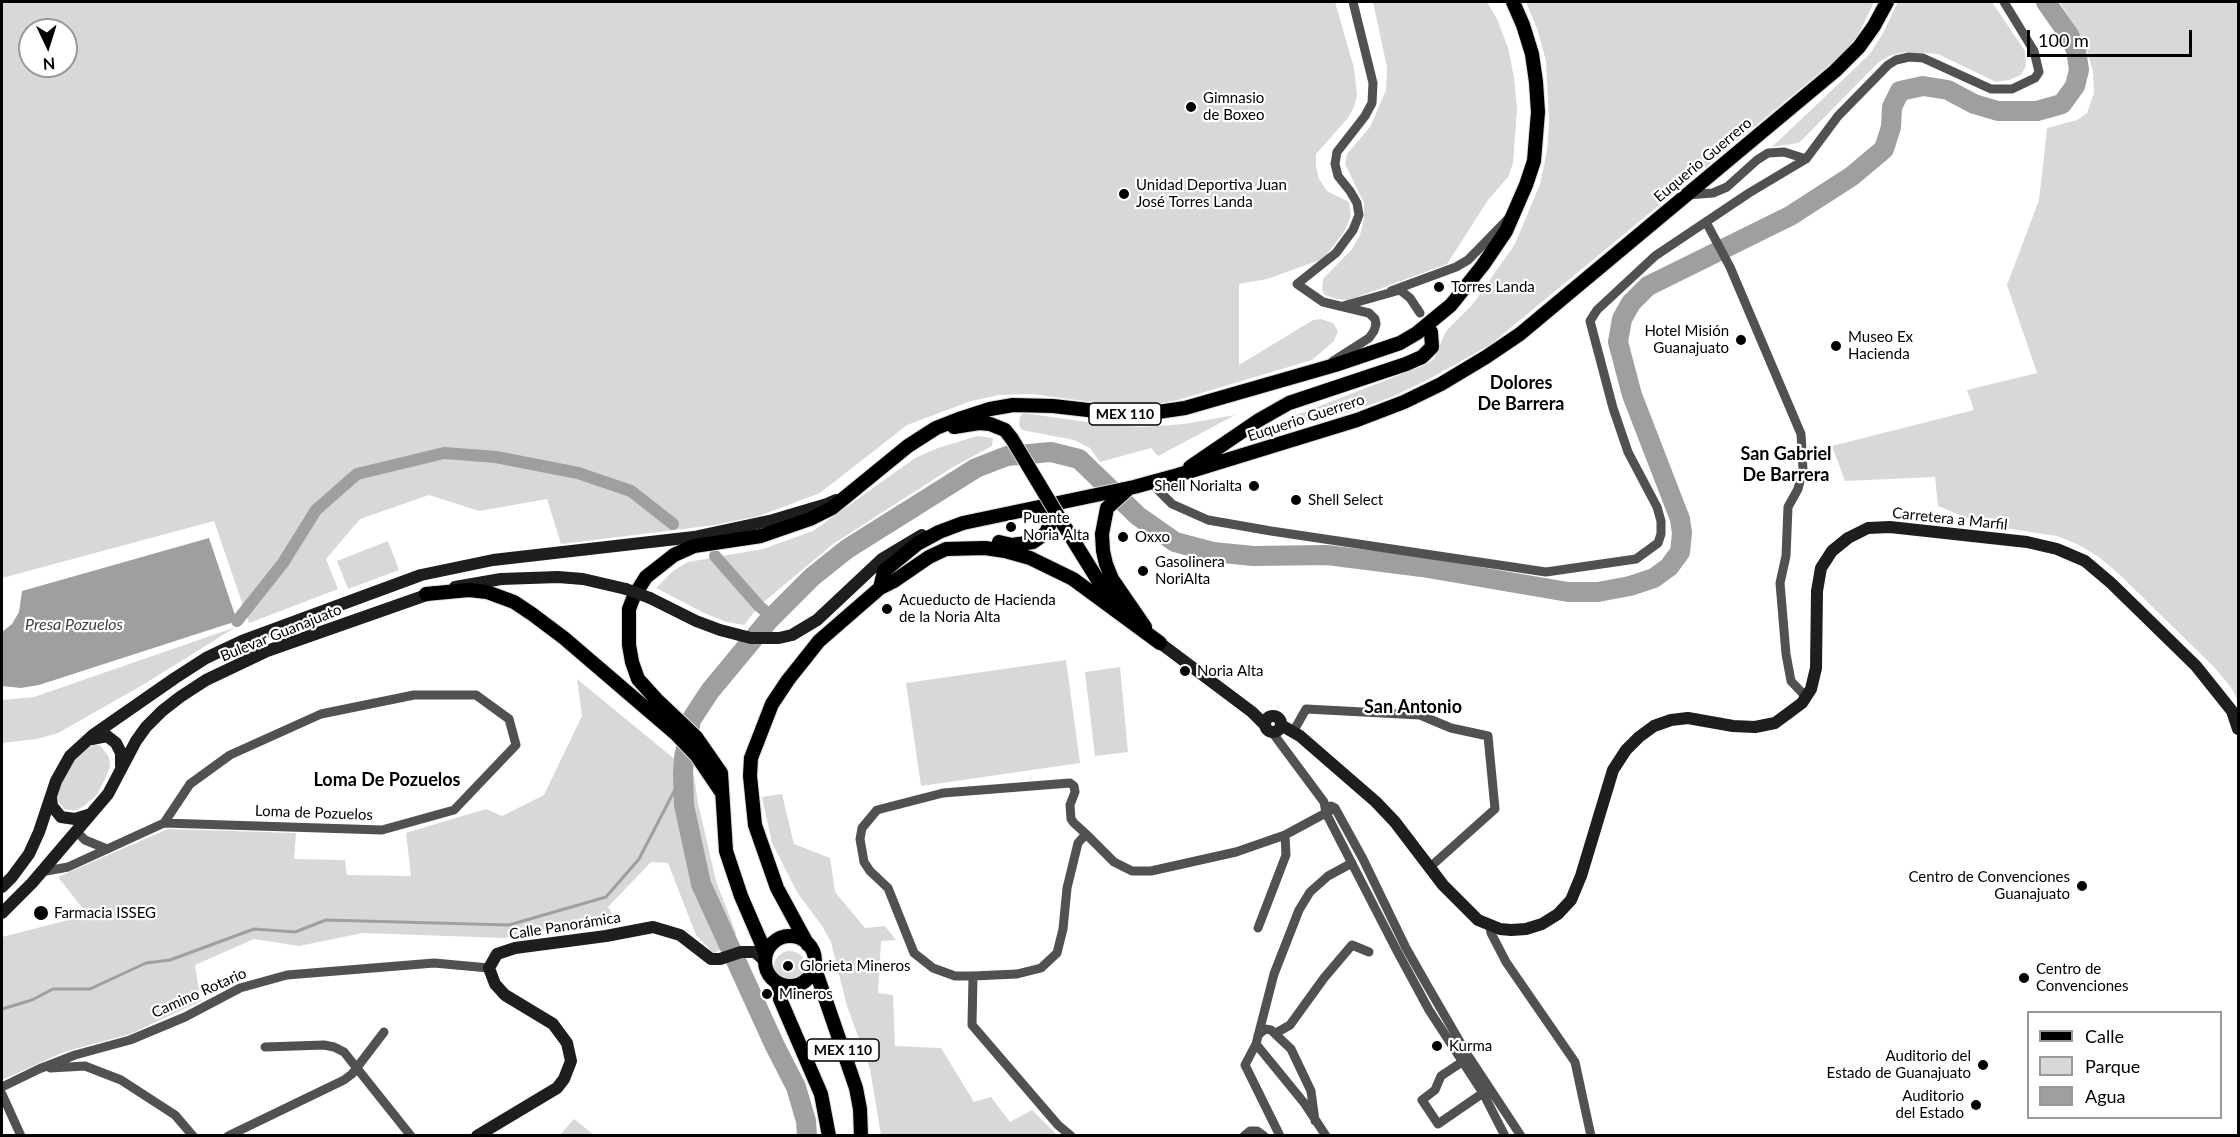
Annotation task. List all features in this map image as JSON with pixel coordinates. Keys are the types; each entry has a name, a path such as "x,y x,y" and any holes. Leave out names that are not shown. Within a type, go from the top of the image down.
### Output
{"main road":[{"name":"MEX 110","path":"829,1136 821,1094 780,999 778,983 768,974 765,957 726,851 722,773 696,737 638,678 632,663 629,645 630,609 634,596 646,577 684,550 694,546 761,536 788,528 832,508 913,442 959,418 990,409 1034,404 1101,413 1144,414 1185,408 1321,369 1400,343 1416,333 1450,305 1472,280 1506,231 1516,211 1534,161 1538,112 1532,54 1513,2"},
{"name":"Euquerio Guerrero","path":"808,945 777,888 755,825 751,802 751,758 772,704 819,641 880,588 884,571 918,544 939,532 963,523 1154,482 1358,420 1441,384 1520,334 1835,71 1859,47 1887,2"},
{"path":"1178,475 1259,420 1289,403 1422,357 1432,347 1431,332"},
{"path":"913,442 957,427 979,423 998,426 1005,430 1032,470 1055,519 1112,599 1160,643"},
{"path":"1131,488 1107,508 1102,534 1106,564 1112,579 1148,631"},
{"name":"Bulevar Guanajuato","path":"2,887 29,854 56,781 70,756 84,743 175,678 206,658 242,641 421,575 493,560 682,538 742,528 827,504 851,492"},
{"path":"930,557 941,543 951,540 981,539 1012,545 1033,542 1046,533 1055,519"},
{"name":"Bulevar Guanajuato","path":"2,913 93,813 108,794 136,741 162,711 206,680 267,651 426,594 475,582 536,578 583,579 626,589 696,621 743,636 766,639 785,636 817,620 882,559 919,536 963,523"},
{"name":"Carretera a Marfil","path":"1490,926 1511,930 1526,929 1542,924 1558,914 1570,900 1581,876 1613,770 1626,750 1654,726 1671,720 1688,718 1732,726 1755,727 1775,723 1802,704 1811,688 1816,668 1817,591 1821,568 1832,550 1848,538 1868,528 1890,526 2027,542 2057,549 2085,561 2111,583 2196,666 2232,711 2238,729"},
{"path":"880,588 946,549 963,548 995,549 1030,558 1073,579 1252,712 1293,732 1376,802 1395,822 1429,868 1478,920 1490,926"},
{"path":"426,594 469,590 500,596 514,602 564,638 676,734 697,756 722,793"},
{"path":"84,743 98,737 111,738 121,753 120,771"},
{"path":"51,797 52,807 61,817 75,819 93,813"},
{"name":"Calle Panorámica","path":"489,968 497,954 506,950 653,927 680,935 711,959 720,959 741,952 754,952 765,957"},
{"path":"765,957 769,947 781,938 795,938 808,945"},
{"name":"MEX 110","path":"808,945 812,951 814,966 855,1088 860,1109 861,1136"},
{"path":"778,983 791,986 803,982 814,966"},
{"path":"477,1136 557,1088 564,1079 571,1061 567,1043 561,1033 553,1024 505,994 495,984 489,968"}],"street":[{"path":"1321,369 1369,338 1374,331 1375,319 1369,313 1323,302 1297,284 1336,253 1353,230 1359,215 1357,203 1338,176 1335,164 1337,152 1365,116 1372,103 1373,83 1353,2"},
{"path":"1154,482 1157,489 1172,504 1208,520 1271,531 1546,572 1636,559 1658,543 1661,521 1657,507 1628,452 1612,408 1590,321 1597,310 1655,256 1806,159 1838,116 1888,65 1896,60 1909,57 1923,58 1991,89 2012,89 2035,78 2039,72 2034,51 2004,2"},
{"path":"1687,195 1713,193 1726,187 1756,160 1768,153 1784,152 1806,159"},
{"path":"1343,306 1456,267 1468,260 1516,211"},
{"path":"1706,222 1730,267 1801,434 1803,470 1798,489 1788,507 1786,556 1780,583 1786,654 1791,681 1806,697"},
{"path":"1391,291 1405,292 1420,313"},
{"name":"Loma de Pozuelos","path":"414,695 476,695 509,719 516,745 454,810 382,830 164,823 190,784 230,755 321,714 414,695"},
{"path":"1293,732 1306,709 1420,715 1451,728 1488,736 1494,809 1429,868"},
{"path":"1273,724 1330,811 1467,1054 1521,1136"},
{"path":"1086,834 1078,843 1067,888 1063,929 1057,953 1041,968 1017,974 973,976 955,975 933,969 914,953 888,888 864,862 860,839 862,828 877,810 943,793 1070,783 1074,786 1075,792 1070,805 1071,819 1086,834 1114,862 1132,871 1151,871 1236,852 1286,835 1330,811"},
{"path":"1330,811 1352,862 1396,951 1429,1010 1483,1093 1505,1136"},
{"path":"41,872 68,867 164,823"},
{"path":"76,831 86,840 107,849"},
{"path":"1258,928 1286,855 1286,835"},
{"path":"1257,1040 1274,974 1299,910 1310,892 1328,876 1352,862"},
{"path":"1490,926 1491,933 1506,962 1575,1062 1591,1136"},
{"path":"1276,1033 1290,1025 1324,978 1352,945 1369,952"},
{"name":"Camino Rotario","path":"2,1087 75,1055 130,1040 185,1017 240,988 287,975 434,963 489,968"},
{"path":"973,976 972,1025 1058,1125 1071,1136"},
{"path":"1280,1136 1245,1065 1265,1029 1276,1033 1291,1049 1311,1091 1315,1121"},
{"path":"228,1136 344,1080 352,1074 356,1065 384,1032"},
{"path":"1257,1040 1326,1136"},
{"path":"265,1047 317,1045 334,1047 344,1052 411,1136"},
{"path":"1462,1062 1441,1076 1435,1089 1422,1100 1438,1124 1483,1093"},
{"path":"39,1069 86,1066 121,1080 175,1115 193,1136"},
{"path":"2,1094 21,1136"},
{"path":"1244,1136 1250,1131 1257,1131 1264,1136"}],"green space":[{"path":"2,2 1335,2 1354,68 1357,95 1348,118 1316,154 1316,167 1319,179 1327,191 1349,202 1351,216 1344,232 1323,259 1267,279 1239,284 1239,365 1313,320 1321,319 1333,323 1338,331 1334,341 1312,360 1178,400 1156,404 1106,404 1032,394 1000,395 971,401 907,425 820,493 759,516 715,525 561,544 547,499 479,511 429,495 360,519 326,559 338,589 249,623 214,521 2,578"},
{"path":"1373,2 1487,2 1498,21 1508,48 1514,77 1517,109 1513,163 1508,177 1488,200 1447,264 1349,300 1336,299 1325,295 1322,290 1323,279 1352,249 1360,235 1364,218 1364,203 1345,164 1347,154 1370,127 1386,90 1387,67"},
{"path":"1526,2 1874,2 1857,37 1840,56 1491,344 1394,396 1350,412 1313,421 1280,423 1425,365 1434,359 1446,331 1473,304 1515,244 1540,184 1547,151 1549,121 1546,61 1538,31"},
{"path":"1898,2 1992,2 2025,51 2026,66 2021,75 1996,82 1938,54 1905,52 1889,56 1879,62 1799,143 1772,147 1870,54"},
{"path":"2060,2 2238,2 2238,702 2232,689 2215,668 2099,557 2057,536 1984,525 1938,506 1935,477 1845,481 1832,446 1974,410 1967,390 2037,373 2007,285 2039,200 2047,128 2077,120 2087,113 2094,93 2093,72 2085,43"},
{"path":"1023,413 1101,424 1142,427 1184,424 1235,415 1158,456 1151,448 1100,462 1090,448 1074,440 1022,430 1019,425"},
{"path":"977,436 993,438 992,446 953,467 833,544 759,606 744,625 727,622 704,613 656,588 673,571 688,562 763,549 813,531 915,458"},
{"path":"388,541 399,570 348,589 337,561"},
{"path":"236,627 141,686 58,733 37,739 2,743 2,700 34,697"},
{"path":"1066,660 1080,763 921,786 906,683"},
{"path":"1120,667 1128,752 1095,756 1085,672"},
{"path":"577,679 694,775 716,881 736,933 735,944 713,953 696,935 668,863 651,862 608,907 615,918 504,938 363,933 299,946 254,939 195,965 201,1001 130,1034 64,1052 2,1080 2,937 88,915 58,877 168,829 296,833 294,859 345,860 347,875 411,876 406,833 486,809 502,816 544,795 582,716"},
{"path":"100,745 109,757 110,767 105,779 96,796 84,806 74,811 65,809 59,803 57,795 64,775 75,757 85,747"},
{"path":"782,794 794,844 830,858 835,892 865,928 885,926 896,940 881,941 878,993 893,995 895,1046 941,1048 974,1102 991,1097 1010,1122 1032,1110 1057,1135 881,1135 870,1069 847,1006 831,942 797,892 772,843 762,797"},
{"path":"790,951 802,955 806,967 802,979 790,983 778,979 774,967 778,955"},
{"path":"574,1119 594,1135 560,1135"}],"water":[{"name":"Presa Pozuelos","path":"209,538 237,621 39,685 21,688 2,686 2,632 12,624 19,612 22,591"}],"waterway":[{"path":"807,1136 806,1121 796,1087 701,884 684,805 683,774 691,720 710,691 768,621 812,577 847,549 976,468 1007,456 1051,452 1079,459 1138,516 1175,542 1213,552 1253,556 1327,555 1422,567 1568,592 1598,592 1630,586 1654,578 1669,567 1680,552 1682,533 1680,519 1632,395 1618,342 1622,319 1631,303 1648,286 1790,216 1852,176 1884,149 1891,127 1892,107 1900,91 1923,86 1948,90 1974,104 1998,111 2037,111 2062,104 2075,86 2079,70 2076,50 2069,35 2046,2"},
{"path":"237,621 283,563 316,510 357,474 444,453 496,457 578,473 631,491 673,524"},
{"path":"715,556 759,606 772,617"},
{"path":"2,1009 32,1000 53,989 90,989 146,963 170,960 254,929 295,932 326,920 509,925 606,897 639,859 683,774"}],"place":[{"name":"Gimnasio de Boxeo","path":"1191,107"},
{"name":"Unidad Deportiva Juan José Torres Landa","path":"1124,194"},
{"name":"Torres Landa","path":"1439,287"},
{"name":"Hotel Misión Guanajuato","path":"1741,340"},
{"name":"Museo Ex Hacienda","path":"1836,346"},
{"name":"Shell Norialta","path":"1254,486"},
{"name":"Shell Select","path":"1296,500"},
{"name":"Puente Noria Alta","path":"1011,527"},
{"name":"Oxxo","path":"1123,537"},
{"name":"Gasolinera NoriAlta","path":"1143,571"},
{"name":"Acueducto de Hacienda de la Noria Alta","path":"887,609"},
{"name":"Noria Alta","path":"1185,671"},
{"name":"Centro de Convenciones Guanajuato","path":"2082,886"},
{"name":"Farmacia ISSEG","path":"41,913"},
{"name":"Glorieta Mineros","path":"788,966"},
{"name":"Centro de Convenciones","path":"2024,978"},
{"name":"Mineros","path":"767,994"},
{"name":"Kurma","path":"1437,1046"},
{"name":"Auditorio del Estado de Guanajuato","path":"1983,1065"},
{"name":"Auditorio del Estado","path":"1976,1105"}],"district":[{"name":"Dolores De Barrera","path":"1521,394"},
{"name":"San Gabriel De Barrera","path":"1786,464"},
{"name":"San Antonio","path":"1413,707"},
{"name":"Loma De Pozuelos","path":"387,780"}]}
